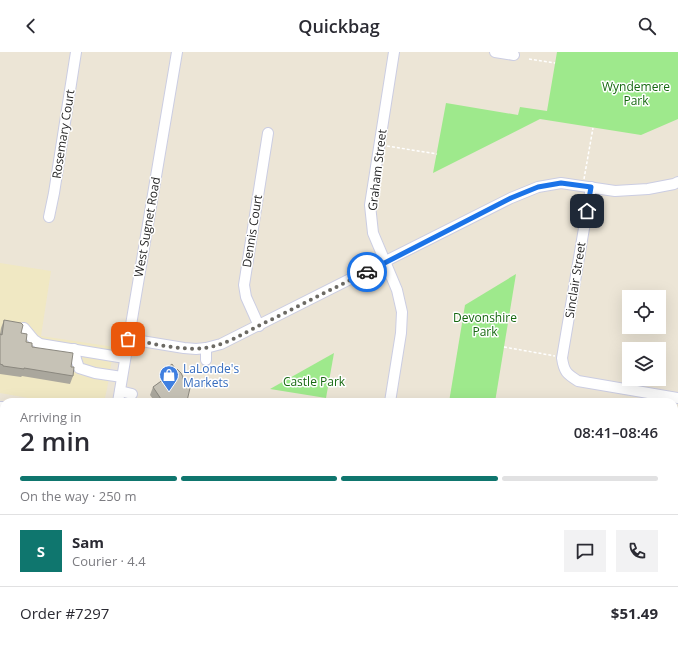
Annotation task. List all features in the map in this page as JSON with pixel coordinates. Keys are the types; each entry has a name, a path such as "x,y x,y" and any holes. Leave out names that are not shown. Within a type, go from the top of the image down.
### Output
{"street":[{"name":"Rosemary Court","path":"49,216 76,52"},
{"name":"West Sugnet Road","path":"119,398 177,52"},
{"name":"Graham Street","path":"391,398 401,333 402,312 397,290 373,233 370,205 394,52"},
{"path":"495,52 514,55"},
{"name":"Dennis Court","path":"259,326 246,297 244,284 268,133"},
{"path":"128,339 196,349 221,344 511,198 538,187 561,183 587,183 615,191 648,189 678,182"},
{"name":"Sinclair Street","path":"587,183 562,358 563,366 567,373 578,381 678,398"},
{"path":"24,328 34,340 40,344 125,358"},
{"path":"163,345 168,355"},
{"path":"206,348 206,360"},
{"path":"74,349 79,368 95,373 122,377"},
{"path":"120,392 132,394"}],"path":[{"path":"529,59 555,63"},
{"path":"587,183 593,128"},
{"path":"387,146 437,154"},
{"path":"504,347 555,356"}],"shaded area":[{"path":"0,263 51,271 41,336 114,347 105,398 28,398 0,393"}],"green space":[{"name":"Wyndemere Park","path":"557,52 678,52 678,119 641,135 540,119 433,173 446,103 518,115 520,107 547,111"},
{"name":"Devonshire Park","path":"516,274 496,398 450,398 465,305"},
{"name":"Castle Park","path":"334,353 326,398 270,389"}],"building":[{"path":"4,320 21,323 23,325 21,333 27,334 26,342 32,343 32,347 73,353 71,367 74,367 73,376 3,366 0,364 0,334 2,335"},
{"path":"172,364 176,370 177,369 181,373 182,378 190,388 188,398 160,398 153,387 171,374 167,368"}],"way so far":[{"path":"128,339 184,348 196,349 214,347 367,272"}],"place":[{"name":"LaLonde's Markets","path":"169,392"}],"route":[{"path":"367,272 511,198 538,187 561,183 591,187 587,211"}]}
